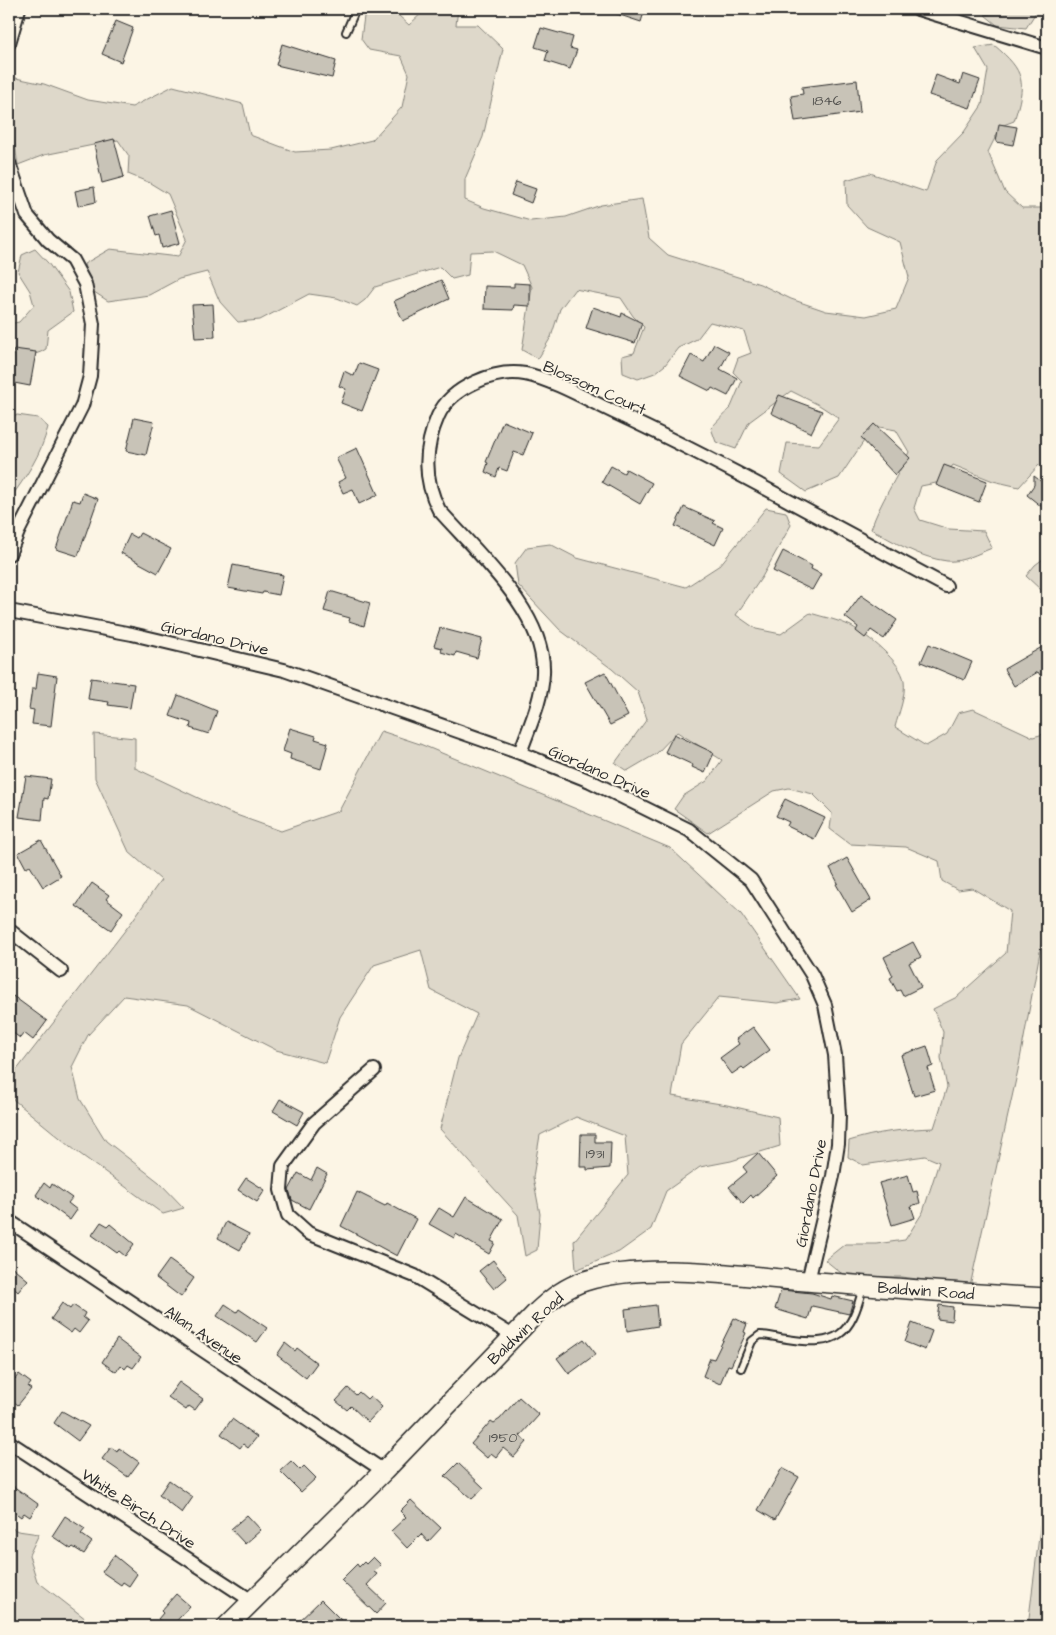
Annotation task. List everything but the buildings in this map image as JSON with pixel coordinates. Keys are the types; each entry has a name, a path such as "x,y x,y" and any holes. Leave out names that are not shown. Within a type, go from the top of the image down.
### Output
{"street":[{"path":"9,43 19,9"},
{"path":"918,9 1047,48"},
{"path":"9,162 27,215 48,240 72,260 85,284 93,324 90,376 82,406 57,459 18,532 9,554"},
{"name":"Blossom Court","path":"520,753 540,697 543,655 536,632 521,603 439,510 430,492 426,472 427,452 432,430 440,411 456,395 476,381 503,373 525,374 549,382 669,438 946,586"},
{"name":"Giordano Drive","path":"9,611 132,634 284,670 520,753 590,781 689,830 751,880 812,975 825,1005 836,1055 839,1114 834,1176 808,1281"},
{"path":"9,930 61,971"},
{"path":"374,1070 314,1123 283,1166 281,1190 288,1215 308,1233 415,1276 513,1336"},
{"name":"Allan Avenue","path":"9,1221 384,1471"},
{"name":"Baldwin Road","path":"227,1626 384,1471 513,1336 555,1296 586,1280 610,1276 680,1272 1047,1298"},
{"name":"White Birch Drive","path":"9,1442 252,1601"}],"lane":[{"path":"346,32 356,9"},
{"path":"742,1368 752,1341 760,1335 807,1342 824,1341 836,1337 846,1329 854,1318 864,1286"}],"shaded area":[{"path":"365,9 398,9 398,15 409,25 426,9 458,9 456,25 478,25 503,49 483,137 465,179 465,200 484,208 531,221 566,217 601,205 642,199 649,238 668,255 760,284 791,299 826,311 866,316 896,309 909,277 900,242 867,227 847,205 846,180 870,173 926,192 937,160 964,132 982,105 988,70 975,48 994,45 1005,54 1018,71 1020,78 1021,87 1018,108 1014,121 1001,126 988,152 1005,192 1022,208 1041,208 1047,204 1047,463 1039,465 1019,487 993,481 953,465 941,482 921,486 914,508 920,520 949,529 984,531 992,548 964,559 947,561 917,553 871,529 879,509 909,452 896,430 874,426 839,478 806,492 781,474 787,443 819,445 839,418 819,405 791,391 749,422 736,449 716,442 711,428 731,407 742,381 733,372 738,358 751,353 744,331 710,322 697,339 678,348 665,365 655,373 638,379 623,373 622,356 634,353 644,327 633,316 621,298 575,289 560,309 551,337 538,359 522,350 532,287 522,265 493,251 470,252 468,275 452,279 440,267 375,287 365,300 357,306 337,298 309,294 260,320 238,322 220,302 207,272 179,279 149,295 108,301 91,290 84,264 110,249 178,257 187,239 168,194 150,183 128,174 129,156 118,140 44,155 18,165 9,108 11,77 44,84 88,100 132,107 173,86 243,104 250,135 295,152 331,150 372,140 402,107 409,74 401,56 369,50 361,39"},
{"path":"1008,9 1038,9 1026,28 997,25 985,15"},
{"path":"35,249 48,263 69,292 73,312 48,330 46,349 36,354 18,355 9,359 9,324 19,322 34,305 30,291 18,272 22,255"},
{"path":"17,415 38,418 48,427 32,465 9,500 9,418"},
{"path":"766,508 786,512 791,525 762,577 736,615 756,629 781,634 810,613 841,622 858,630 883,650 902,673 904,692 895,727 926,746 947,734 958,713 973,709 1033,737 1047,733 1047,914 1018,1070 970,1286 902,1277 846,1277 825,1260 845,1244 876,1244 905,1240 923,1212 939,1162 925,1156 863,1165 848,1157 849,1141 870,1135 934,1128 947,1087 941,1058 943,1032 933,1009 957,997 1006,953 1010,911 972,888 958,890 942,881 939,861 906,847 850,844 830,829 832,813 813,794 789,788 774,791 708,833 674,809 683,796 707,781 722,760 677,732 656,754 627,771 615,763 647,719 638,692 612,669 560,630 518,585 515,563 527,547 550,544 577,558 686,587 720,565"},
{"path":"1047,556 1047,584 1041,590 1026,576 1035,565"},
{"path":"381,731 420,744 670,848 741,914 800,999 777,1003 719,997 681,1044 672,1096 727,1105 778,1117 780,1146 731,1161 700,1167 666,1191 651,1229 619,1252 576,1270 574,1241 628,1175 625,1136 576,1117 540,1135 533,1177 540,1214 537,1250 525,1256 518,1215 440,1129 458,1058 477,1014 431,990 421,950 374,965 340,1017 325,1063 276,1050 188,1005 124,996 88,1035 72,1067 80,1099 106,1141 159,1182 184,1208 163,1214 76,1151 9,1096 9,1080 130,924 161,880 129,852 95,778 94,734 135,738 135,768 228,812 281,831 339,811"},
{"path":"1047,1497 1047,1626 1028,1626 1042,1512"},
{"path":"9,1527 18,1531 39,1534 29,1555 37,1581 95,1626 9,1626"}]}
